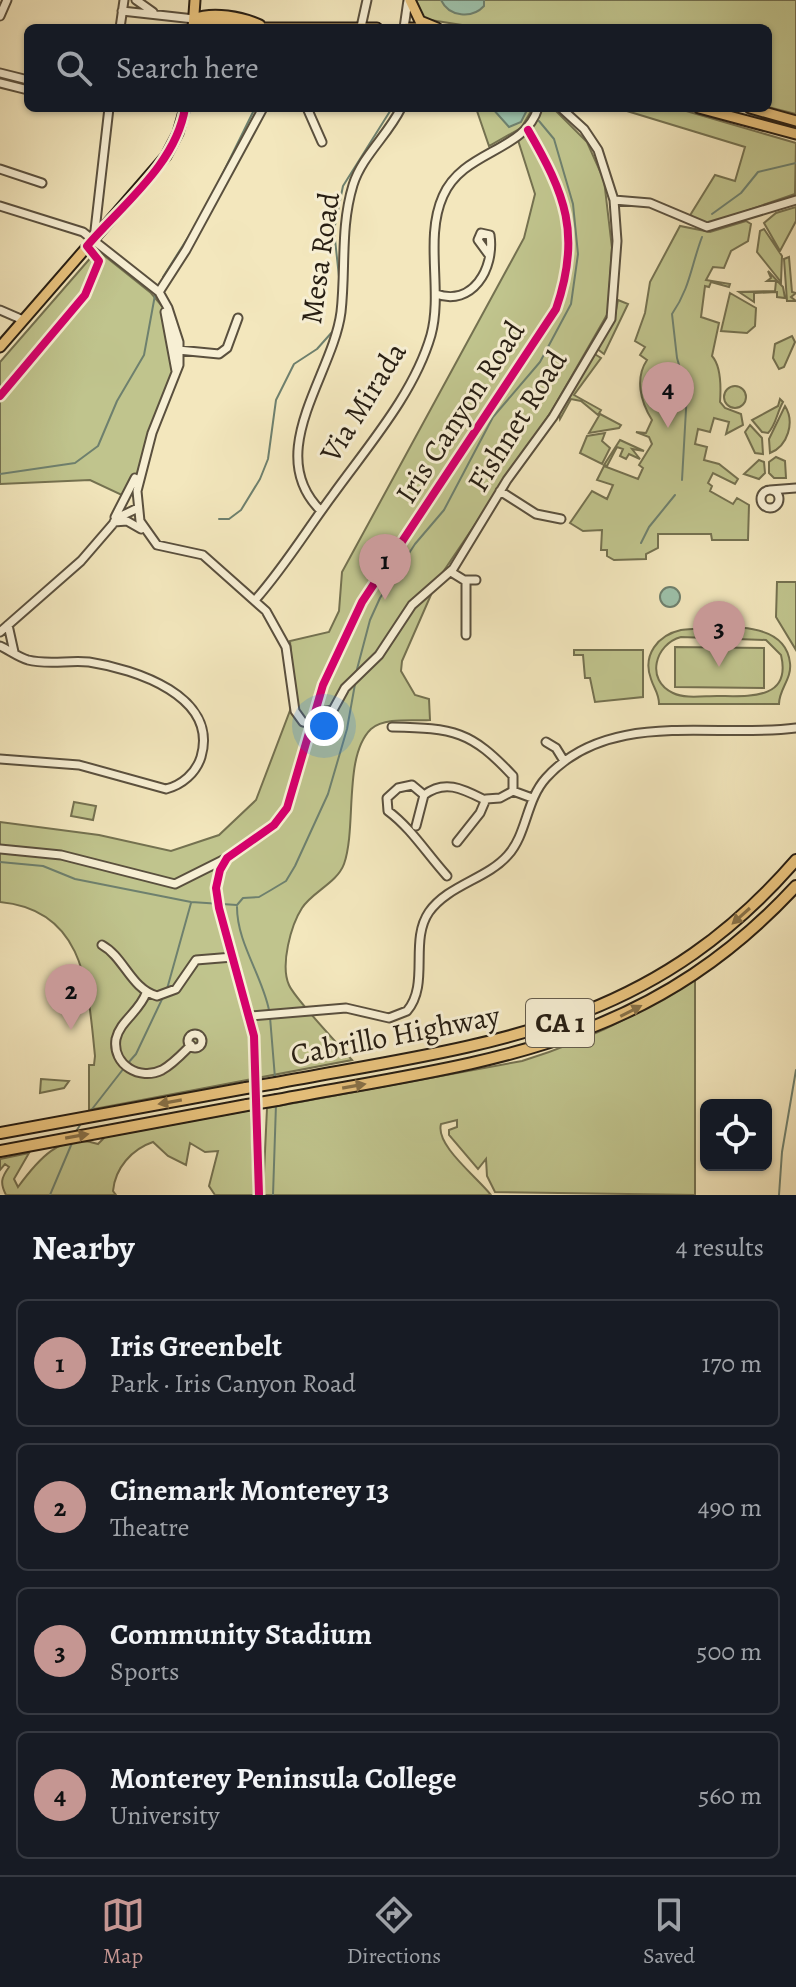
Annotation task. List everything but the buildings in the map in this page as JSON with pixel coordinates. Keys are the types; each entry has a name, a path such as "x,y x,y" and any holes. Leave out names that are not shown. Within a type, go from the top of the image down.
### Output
{"highway":[{"name":"Cabrillo Highway","path":"0,1133 499,1041 598,1008 660,976 709,943 754,905 796,860"},
{"name":"Cabrillo Highway","path":"0,1151 500,1058 601,1025 654,999 714,960 796,886"}],"main road":[{"path":"194,24 195,0"},
{"path":"409,0 418,18 429,24"},
{"path":"0,347 166,156 178,133 184,112"},
{"path":"713,112 796,134"},
{"path":"764,112 796,121"},
{"path":"746,121 796,140"}],"street":[{"path":"0,16 7,0"},
{"path":"120,24 124,0"},
{"path":"136,0 159,15"},
{"path":"362,24 367,0"},
{"path":"406,24 409,0"},
{"path":"122,11 159,15 194,24"},
{"path":"0,73 24,79"},
{"path":"0,83 24,89"},
{"path":"94,239 109,112"},
{"path":"159,292 186,250 261,112"},
{"path":"309,112 322,142"},
{"name":"Mesa Road","path":"321,511 303,487 301,428 341,312 342,231 354,183 398,112"},
{"path":"528,130 536,112"},
{"name":"Fishnet Road","path":"315,713 333,710 345,688 379,655 412,605 451,572 500,491 553,417 611,319 617,241 614,200 598,150 584,129 565,112"},
{"name":"Via Mirada","path":"256,599 291,559 413,377 431,333 436,294 437,220 448,187 466,166 528,130"},
{"name":"Iris Canyon Road","path":"0,849 61,855 175,884 227,858 267,832 287,808 323,685 362,602 556,309 567,271 565,202 528,130"},
{"path":"0,169 42,183"},
{"path":"614,200 650,203 707,227 796,200"},
{"path":"0,206 83,232 94,239 159,292 180,350 176,371 140,469 112,524 73,569 0,632"},
{"path":"436,294 452,298 467,295 478,283 489,255"},
{"path":"165,306 176,371"},
{"path":"0,310 23,320"},
{"path":"180,350 207,354 224,352 238,318"},
{"path":"171,334 180,350"},
{"path":"140,469 138,508 145,532"},
{"path":"793,488 773,508 764,506 761,498 769,490 793,488"},
{"path":"769,490 777,493 779,502"},
{"path":"500,491 536,514 561,519"},
{"path":"112,524 138,508"},
{"path":"112,524 133,523 157,545 203,555 256,599 274,621 286,647 295,711 303,722 313,725"},
{"path":"451,572 466,580 476,580"},
{"path":"466,580 466,635"},
{"path":"8,625 14,652"},
{"path":"0,646 26,659 111,666 152,681 191,706 202,725 203,745 191,774 180,784 166,789 79,765 0,759"},
{"path":"392,727 436,728 477,742 491,751 513,776 513,791"},
{"path":"251,1016 350,1008 389,1018 407,1011 416,994 422,930 428,914 442,898 508,855 532,798 564,761 595,745 653,731 796,728"},
{"path":"546,742 556,748 564,761"},
{"path":"424,795 406,784 387,798 388,811 407,825 414,839 447,876"},
{"path":"414,839 424,795 437,786 450,785 485,800 513,791 532,798"},
{"path":"457,842 480,813 485,800"},
{"path":"407,825 416,826"},
{"path":"227,858 217,878 217,899 251,1016 259,1121 259,1195"},
{"path":"102,945 114,954 146,993 160,996 172,992 189,966 202,958 233,957"},
{"path":"146,993 141,1006 118,1033 116,1049 124,1064 138,1072 156,1072 191,1045"}],"shaded area":[{"path":"415,0 796,0 796,114 772,108 772,24 456,24 424,19"},
{"path":"441,0 484,0 484,6 473,13 461,14 449,10"},
{"path":"477,112 531,112 521,128 489,146"},
{"path":"496,112 526,112 521,122 509,127"},
{"path":"540,112 557,112 587,142 604,180 612,248 608,313 551,412 437,581 402,661 401,671 415,695 429,699 430,720 399,720 377,725 362,741 354,774 344,864 336,877 306,902 294,924 286,956 289,985 352,1060 89,1110 89,1065 94,1065 95,1056 85,980 66,937 50,920 28,908 0,902 0,822 99,835 171,851 219,835 256,800 291,708 295,706 290,641 329,632 339,611 342,572 524,238 535,194 517,137"},
{"path":"630,112 690,112 796,143 795,194 708,224 689,217 715,175 735,181 745,147"},
{"path":"796,207 796,221 780,251 764,223 776,213"},
{"path":"746,221 751,224 748,241 731,251 724,268 713,267 706,280 730,284 729,287 711,282 709,287 705,286 701,317 719,323 712,356 719,371 720,402 725,408 741,414 743,425 726,434 729,422 714,418 710,432 698,429 695,444 707,447 704,460 719,464 738,479 735,484 713,473 708,483 712,486 710,491 733,504 737,498 749,505 748,540 712,540 711,534 658,534 658,548 646,554 646,559 614,560 607,556 607,550 601,550 602,530 583,531 570,523 592,491 607,499 613,485 597,480 604,466 638,479 643,468 639,465 652,444 649,437 636,432 646,433 652,420 640,390 641,374 647,360 640,355 645,347 635,341 645,313 650,282 680,226 710,232"},
{"path":"764,229 782,256 781,282 757,252 760,231"},
{"path":"101,253 151,293 167,312 176,366 140,469 126,497 90,480 0,484 0,362 93,255"},
{"path":"789,257 792,292 796,293 791,297 796,301 787,301 784,259"},
{"path":"768,271 783,287 785,298 777,297 777,292 754,293 754,302 739,292 775,291 776,281 767,281 771,278"},
{"path":"730,293 756,308 755,326 747,333 721,331"},
{"path":"618,300 628,304 604,354 596,348 614,320"},
{"path":"792,336 795,342 784,367 779,369 773,358 775,344"},
{"path":"593,353 601,358 574,395 601,410 598,415 581,401 571,399 560,419 559,413"},
{"path":"731,386 739,386 746,397 739,408 731,408 724,401 724,393"},
{"path":"780,399 783,402 773,426 768,433 762,432 752,420 778,406"},
{"path":"785,406 789,419 788,433 781,445 770,453 769,439"},
{"path":"600,414 621,425 619,428 589,433"},
{"path":"750,425 762,438 763,454 755,453 745,432"},
{"path":"605,433 602,441 610,448 602,464 580,453 587,436"},
{"path":"620,440 644,451 632,449 640,459 629,454 626,459 620,456 623,449 617,447 607,466 604,465"},
{"path":"776,457 785,461 786,478 774,478 769,473 769,462"},
{"path":"759,460 764,462 765,473 759,479 744,474"},
{"path":"777,582 796,582 796,650 776,617"},
{"path":"670,587 677,590 680,597 677,604 670,607 663,604 660,597 663,590"},
{"path":"728,627 762,631 775,638 785,648 790,663 779,704 659,704 649,670 650,654 659,641 673,633","holes":["681,637 766,640 781,655 783,670 780,681 764,693 683,696 664,687 656,671 665,647"]},
{"path":"675,647 764,648 764,688 675,687"},
{"path":"574,650 643,650 643,697 595,702 590,678 585,678 583,655 574,655"},
{"path":"74,802 96,806 93,820 71,816"},
{"path":"695,978 695,1195 495,1192 487,1176 486,1159 478,1169 449,1135 449,1130 457,1127 457,1120 441,1124 444,1141 458,1161 491,1195 263,1195 267,1108 522,1061 612,1026"},
{"path":"41,1079 69,1081 64,1088 40,1093"},
{"path":"251,1110 254,1195 215,1195 209,1186 218,1151 205,1152 190,1143 186,1165 168,1156 153,1142 138,1149 126,1160 117,1175 113,1191 116,1195 6,1195 2,1184 9,1167 5,1164 0,1170 0,1159 29,1153 14,1179 18,1187 33,1167 61,1145 85,1141 98,1144 105,1137"}],"waterway":[{"path":"219,181 253,112"},
{"path":"340,286 334,230 343,186 389,112"},
{"path":"356,673 370,620 380,598 415,544 444,510 493,417 540,362 571,304 578,254 573,204 554,139 539,121"},
{"path":"712,214 741,193 758,172 796,163"},
{"path":"163,277 194,228"},
{"path":"682,480 687,392 677,358 672,314 687,286 702,237"},
{"path":"0,474 75,463 98,446 117,401 144,355 155,295"},
{"path":"219,519 229,519 241,510 260,479 268,459 276,400 294,364 317,349 333,331"},
{"path":"641,543 649,527 675,495"},
{"path":"0,862 43,866 75,879 191,902 237,905 243,898 259,897 286,881 328,794 347,729 355,684"},
{"path":"167,989 191,903"},
{"path":"237,907 245,946 269,1010"},
{"path":"128,1063 136,1054 164,995"},
{"path":"270,1017 275,1078"},
{"path":"89,1113 124,1068"},
{"path":"779,1195 782,1152 796,1070"},
{"path":"273,1195 276,1104"},
{"path":"75,1133 82,1122"},
{"path":"50,1195 72,1143"}],"cycle path":[{"path":"0,396 85,295 99,261 87,246 146,183 171,147 184,112"},
{"path":"259,1195 254,1036 219,908 216,888 220,870 227,858 274,825 287,808 323,685 362,602 556,309 568,258 566,215 552,174 528,130"}],"place":[{"name":"Monterey Peninsula College","path":"668,428"},
{"name":"Iris Greenbelt","path":"385,600"},
{"name":"Community Stadium","path":"719,667"},
{"name":"Cinemark Monterey 13","path":"71,1030"}]}
